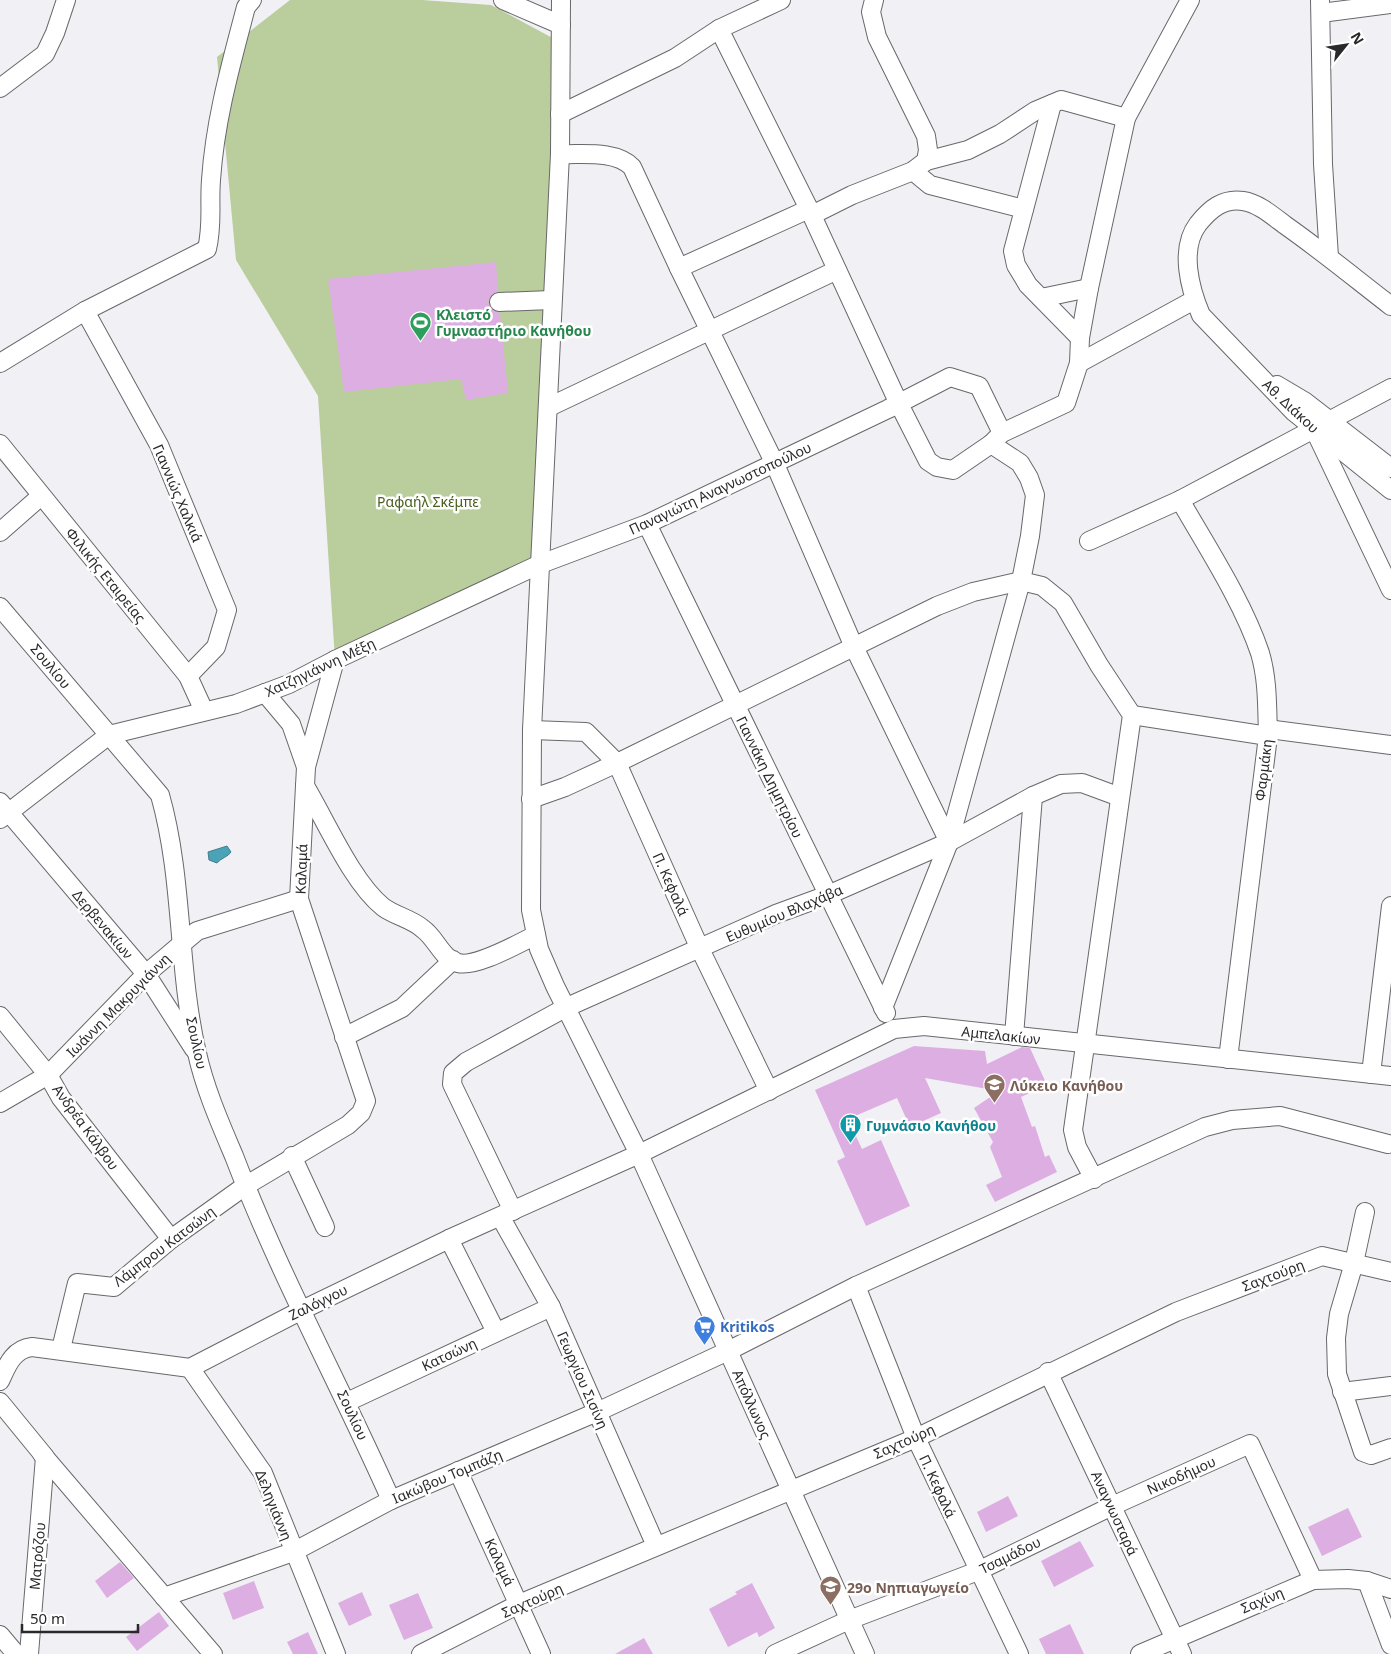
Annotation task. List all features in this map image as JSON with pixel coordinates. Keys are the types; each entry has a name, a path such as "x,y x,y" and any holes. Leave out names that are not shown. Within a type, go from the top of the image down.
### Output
{"street":[{"path":"0,88 45,54 55,33 66,0"},
{"path":"0,363 85,311 207,249 212,228 211,181 221,99 246,7 252,0"},
{"path":"503,0 561,25"},
{"name":"Απόλλωνος","path":"561,0 560,154 551,300 549,407 538,566 532,730 531,910 539,949 565,1008 639,1154 865,1654"},
{"path":"560,114 675,58 719,29 782,0"},
{"path":"874,0 870,12 877,37 926,136 928,150 920,166"},
{"path":"719,29 810,212 899,404 928,460 937,467 953,470 996,439 1066,403 1079,362 1080,338 1089,288 1126,118 1190,0"},
{"path":"1329,257 1323,164 1321,6 1391,4"},
{"path":"679,268 920,166 968,150 1000,134 1035,111 1061,100 1126,118"},
{"path":"1052,104 1013,251 1016,265 1024,278 1080,338"},
{"path":"560,154 616,157 627,162 632,168 774,462 854,647 949,842"},
{"path":"920,166 930,186 1024,209"},
{"name":"Αθ. Διάκου","path":"1391,306 1329,257 1256,206 1242,201 1224,202 1202,220 1192,238 1188,270 1194,300 1201,315 1213,330 1294,412 1322,425 1391,468"},
{"path":"549,407 837,270"},
{"path":"1041,298 1089,288"},
{"path":"499,302 551,300"},
{"path":"1079,362 1194,300"},
{"name":"Γιαννιώς Χαλκιά","path":"85,311 159,445 227,610 216,646 188,676"},
{"path":"883,1008 949,842 1021,582 1030,536 1035,495 1020,463 996,439 979,386 950,376 899,404"},
{"path":"1089,542 1180,500 1391,388"},
{"name":"Παναγιώτη Αναγνωστοπούλου","path":"538,566 647,524 899,404"},
{"path":"1322,425 1391,590"},
{"name":"Αθ. Διάκου","path":"1322,425 1391,490"},
{"name":"Φιλικής Εταιρείας","path":"0,444 188,676 204,711"},
{"path":"0,532 41,496"},
{"name":"Φαρμάκη","path":"1180,500 1235,598 1260,652 1267,686 1268,733 1228,1059"},
{"name":"Γιαννάκη Δημητρίου","path":"647,524 894,1029"},
{"name":"Χατζηγιάννη Μέξη","path":"3,811 109,735 236,704 289,684 335,660 538,566"},
{"path":"531,799 565,787 617,763 937,606 973,592 1021,582 1042,586 1063,603 1099,665 1132,715 1073,1130 1078,1147 1094,1179"},
{"name":"Σουλίου","path":"0,606 160,796 168,823 178,890 181,944 197,1053 210,1094 245,1186 300,1311 347,1402 391,1500"},
{"name":"Καλαμά","path":"335,660 306,767 299,899 366,1101"},
{"path":"265,693 291,724 306,767"},
{"path":"1132,715 1268,733 1391,745"},
{"name":"Π. Κεφαλά","path":"532,730 586,732 617,763 700,949 769,1091"},
{"name":"Ευθυμίου Βλαχάβα","path":"453,1073 466,1062 565,1008 776,914 828,895 949,842 1033,796 1061,784 1082,783 1120,797"},
{"path":"305,786 354,871 370,892 384,907 424,929 445,954 453,960 458,963 471,963 536,935"},
{"path":"1014,1036 1033,796"},
{"name":"Δερβενακίων","path":"3,811 146,974 197,1053"},
{"name":"Ιωάννη Μακρυγιάννη","path":"0,1103 48,1075 146,974 197,930 299,899"},
{"path":"1371,1074 1391,906"},
{"path":"344,1037 402,1008 453,960"},
{"name":"Ανδρέα Κάλβου","path":"0,1016 48,1075 61,1098 171,1239"},
{"name":"Αμπελακίων","path":"639,1154 894,1029 924,1026 1391,1076"},
{"name":"Γεωργίου Σισίνη","path":"453,1073 452,1084 507,1214 551,1308 656,1546"},
{"name":"Λάμπρου Κατσώνη","path":"61,1349 77,1283 114,1287 171,1239 245,1186 348,1124 361,1113 366,1101"},
{"name":"Ιακώβου Τομπάζη","path":"164,1597 293,1552 391,1500 597,1412 728,1351 856,1286 1205,1127 1232,1120 1280,1116 1388,1144"},
{"name":"Ζαλόγγου","path":"190,1368 300,1311 449,1239 639,1154"},
{"path":"292,1156 325,1227"},
{"path":"1365,1212 1354,1263 1339,1314 1336,1338 1338,1374 1342,1392 1365,1454 1391,1448"},
{"path":"449,1239 496,1332"},
{"name":"Σαχτούρη","path":"421,1654 519,1604 790,1489 916,1438 1048,1372 1176,1312 1322,1256 1391,1272"},
{"name":"Π. Κεφαλά","path":"856,1286 916,1438 1019,1654"},
{"name":"Κατσώνη","path":"347,1402 551,1308"},
{"path":"0,1381 9,1362 17,1352 32,1347 61,1349 190,1368"},
{"name":"Δεληγιάννη","path":"190,1368 263,1473 293,1552 336,1654"},
{"name":"Αναγνωσταρά","path":"1048,1372 1182,1654"},
{"path":"1342,1392 1391,1386"},
{"path":"0,1402 213,1654"},
{"name":"Νικοδήμου","path":"1112,1506 1250,1444 1313,1580"},
{"name":"Ματρόζου","path":"29,1654 44,1456"},
{"name":"Καλαμά","path":"458,1471 541,1654"},
{"name":"Τσαμάδου","path":"849,1620 978,1571 1112,1506"},
{"name":"Σαχίνη","path":"1140,1654 1313,1580 1348,1579 1367,1581 1391,1589"},
{"path":"1367,1581 1391,1645"},
{"path":"775,1654 849,1620"},
{"path":"0,1635 16,1654"}],"green space":[{"name":"Ραφαήλ Σκέμπε","path":"290,0 422,0 491,5 560,42 538,565 335,660 318,396 236,260 217,57"}],"water":[{"path":"227,846 231,852 228,855 217,863 209,860 208,852"}],"building":[{"name":"Κλειστό Γυμναστήριο Κανήθου","path":"496,262 498,291 490,297 488,303 494,311 500,313 508,393 466,400 461,379 344,392 328,279"},
{"path":"914,1046 985,1051 987,1064 1022,1047 1030,1048 1047,1085 1021,1097 1032,1127 1035,1126 1045,1157 1049,1155 1057,1172 995,1202 986,1185 1002,1177 990,1147 993,1142 974,1108 999,1091 925,1078 941,1113 910,1127 897,1098 848,1119 862,1149 881,1140 910,1206 866,1226 837,1161 845,1157 815,1090"},
{"path":"1008,1496 1018,1516 986,1532 977,1512"},
{"path":"1348,1508 1362,1537 1322,1556 1308,1527"},
{"path":"1080,1541 1094,1566 1054,1587 1041,1561"},
{"path":"120,1562 134,1578 107,1598 95,1581"},
{"path":"254,1581 264,1608 233,1620 223,1593"},
{"path":"752,1583 775,1628 759,1637 757,1632 728,1647 709,1609 737,1594 735,1592"},
{"path":"362,1592 372,1615 349,1626 338,1603"},
{"path":"418,1593 433,1628 404,1640 389,1605"},
{"path":"159,1612 169,1626 137,1651 126,1637"},
{"path":"1070,1624 1084,1654 1046,1654 1039,1639"},
{"path":"308,1632 318,1654 293,1654 287,1642"},
{"path":"644,1638 653,1654 615,1654"}],"place":[{"name":"Κλειστό Γυμναστήριο Κανήθου","path":"420,341"},
{"name":"Λύκειο Κανήθου","path":"994,1104"},
{"name":"Γυμνάσιο Κανήθου","path":"850,1144"},
{"name":"Kritikos","path":"704,1345"},
{"name":"29ο Νηπιαγωγείο","path":"831,1606"}]}
